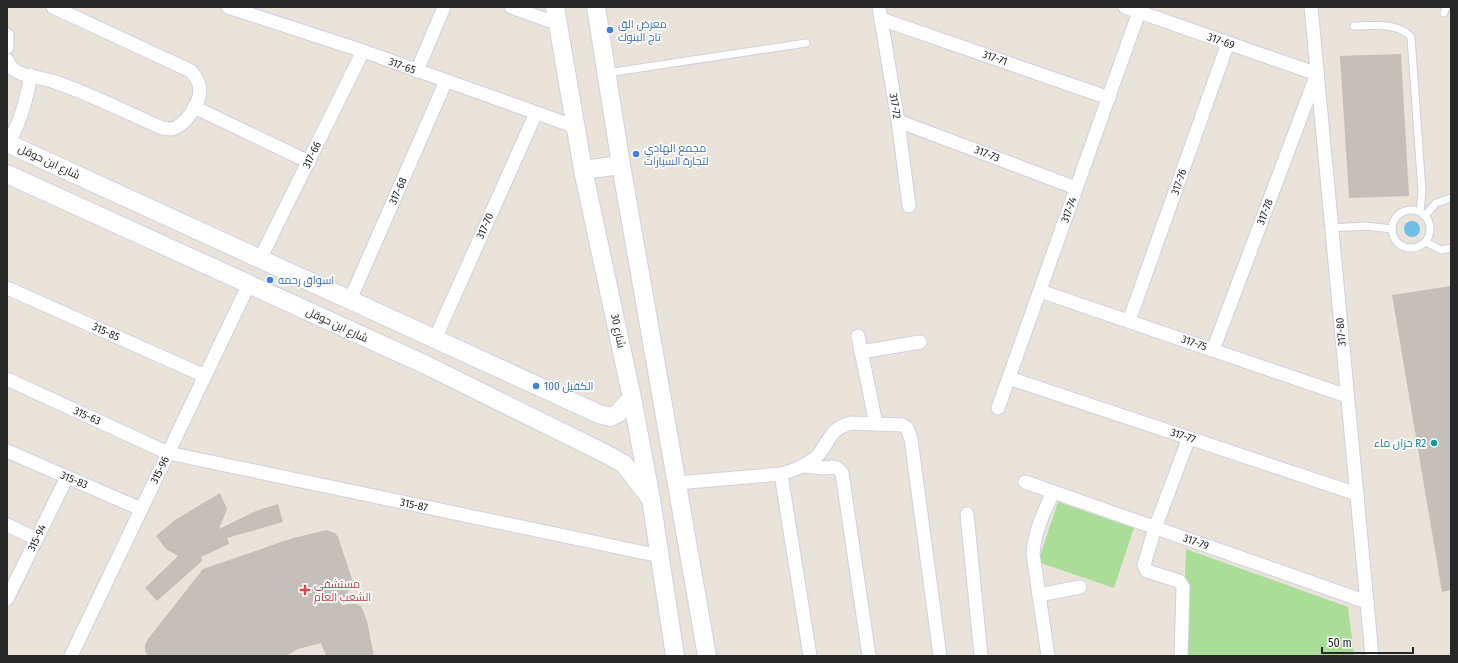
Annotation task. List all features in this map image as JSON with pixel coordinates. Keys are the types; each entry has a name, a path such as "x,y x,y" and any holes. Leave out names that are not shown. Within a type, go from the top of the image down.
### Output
{"main road":[{"path":"596,7 621,164 708,656"},
{"name":"شارع 30","path":"557,16 583,170 652,499 675,656"},
{"name":"شارع ابن حوقل","path":"8,143 599,414 610,418 618,413 632,398"},
{"path":"583,170 621,164"},
{"name":"شارع ابن حوقل","path":"7,174 424,364 606,454 624,464 652,499"},
{"path":"664,586 684,640 687,656"},
{"path":"670,656 671,629"}],"street":[{"path":"7,60 13,70 72,88 162,128 171,129 181,126 194,107 200,92 196,77 191,71 52,7"},
{"name":"317-65","path":"228,7 363,51 576,127"},
{"path":"417,71 444,7"},
{"path":"511,7 557,16"},
{"name":"317-69","path":"1125,7 1317,74"},
{"name":"317-80","path":"1311,7 1372,656"},
{"name":"317-74","path":"998,408 1140,12"},
{"name":"317-71","path":"880,13 1109,98"},
{"name":"317-72","path":"880,13 898,120 909,206"},
{"path":"7,35 7,47"},
{"name":"317-76","path":"1129,321 1228,43"},
{"name":"317-66","path":"260,259 363,51"},
{"name":"317-78","path":"1213,350 1317,74"},
{"path":"8,143 17,126 25,104 31,76"},
{"name":"317-68","path":"350,300 446,81"},
{"path":"194,107 309,162"},
{"name":"317-70","path":"435,339 536,113"},
{"name":"317-73","path":"898,120 1076,188"},
{"name":"315-96","path":"71,656 249,284"},
{"name":"315-85","path":"7,288 205,376"},
{"name":"317-75","path":"1040,291 1347,396"},
{"path":"858,336 876,424"},
{"path":"861,352 920,342"},
{"name":"317-77","path":"1009,378 1357,494"},
{"name":"315-63","path":"7,379 168,454"},
{"path":"677,484 781,474 792,471 813,459 820,452 831,434 837,429 851,423 902,425 907,428 912,439 940,656"},
{"path":"1181,656 1183,587 1179,581 1147,571 1144,565 1155,528 1189,438"},
{"name":"315-83","path":"7,450 142,509"},
{"name":"315-87","path":"168,454 660,556"},
{"path":"803,466 823,468 833,467 837,468 842,473 869,656"},
{"path":"781,474 810,656"},
{"name":"315-94","path":"7,599 67,477"},
{"name":"317-79","path":"1025,482 1367,602"},
{"path":"1048,656 1033,554 1033,542 1053,492"},
{"path":"967,514 981,656"},
{"path":"7,525 37,538"},
{"path":"1039,594 1080,587"}],"lane":[{"path":"1354,26 1396,27 1407,32 1411,37 1422,191 1422,214"},
{"path":"606,73 806,43"},
{"path":"1422,214 1436,203 1451,198"},
{"path":"1410,210 1422,214 1430,224 1430,234 1426,242 1416,248 1404,247 1395,240 1392,229 1394,220 1401,213 1410,210"},
{"path":"1332,228 1366,226 1392,229"},
{"path":"1426,242 1441,250 1451,248"}],"green space":[{"path":"1058,502 1134,528 1114,588 1038,562"},
{"path":"1186,549 1348,607 1354,656 1182,656"}],"water":[{"path":"1409,221 1415,221 1420,226 1418,235 1415,237 1409,237 1404,232 1404,226"}],"building":[{"path":"1401,54 1409,196 1349,198 1340,56"},
{"name":"حزان ماء R2","path":"1451,286 1451,590 1442,592 1392,295"},
{"path":"220,493 227,509 219,529 256,511 278,504 283,522 227,538 229,544 201,557 202,561 157,601 145,588 178,556 166,549 156,536 175,520"},
{"path":"327,530 335,533 338,537 353,582 340,604 356,604 361,606 367,621 374,656 326,656 321,643 298,649 286,656 149,656 146,653 145,645 148,639 203,569 293,538"}],"place":[{"name":"معرض الق تاج البنوك","path":"610,30"},
{"name":"مجمع الهادي لتجارة السيارات","path":"636,154"},
{"name":"اسواق رحمه","path":"270,280"},
{"name":"الكفيل 100","path":"536,386"},
{"name":"حزان ماء R2","path":"1434,443"},
{"name":"مستشفى الشعب العام","path":"305,590"}]}
